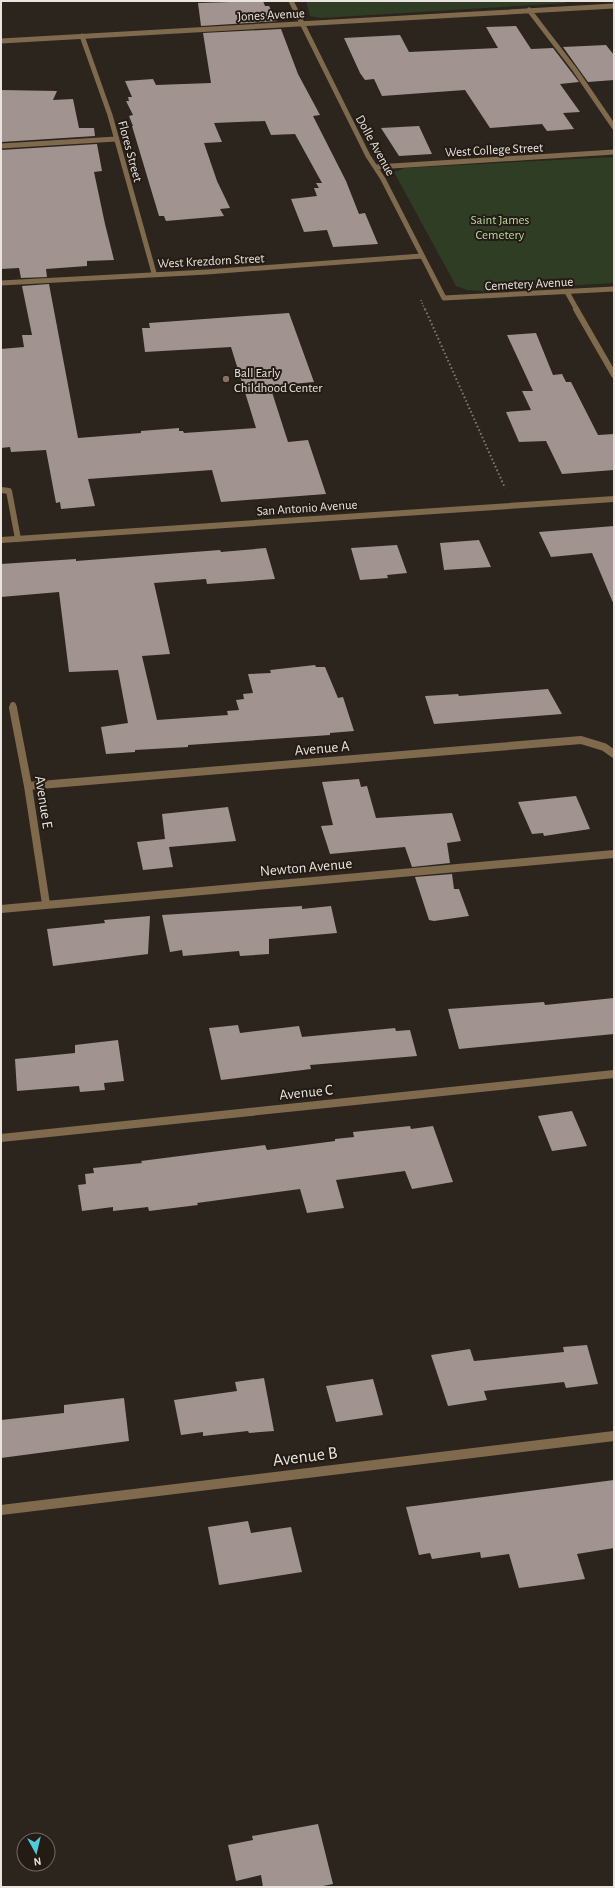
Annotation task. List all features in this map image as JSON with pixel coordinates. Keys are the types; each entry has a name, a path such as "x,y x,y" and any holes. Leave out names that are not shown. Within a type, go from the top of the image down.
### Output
{"street":[{"name":"Dolle Avenue","path":"291,1 368,156 376,167 444,298"},
{"name":"Jones Avenue","path":"1,41 614,6"},
{"path":"529,10 575,70 614,127"},
{"name":"Flores Street","path":"82,36 103,94 154,274"},
{"path":"1,146 116,139"},
{"name":"West College Street","path":"376,167 614,152"},
{"name":"West Krezdorn Street","path":"1,283 278,267 422,256"},
{"name":"Cemetery Avenue","path":"444,298 614,289"},
{"path":"567,292 614,375"},
{"path":"1,490 9,492 18,539"},
{"name":"San Antonio Avenue","path":"1,540 614,499"},
{"name":"Avenue E","path":"13,705 28,786 46,904"},
{"name":"Avenue A","path":"28,786 581,740 604,747 614,754"},
{"name":"Newton Avenue","path":"1,909 614,854"},
{"name":"Avenue C","path":"1,1138 614,1074"},
{"name":"Avenue B","path":"1,1510 614,1436"}],"path":[{"path":"421,300 513,505"}],"green space":[{"path":"306,1 564,1 566,3 320,18 310,16"},
{"name":"Saint James Cemetery","path":"614,157 614,283 485,291 467,290 456,286 394,172 405,168"}],"building":[{"path":"263,1 265,6 269,6 277,21 201,26 198,3"},
{"path":"516,26 531,49 553,48 579,82 560,84 580,112 563,113 574,129 547,131 542,124 490,128 465,90 382,96 374,79 365,80 360,73 344,38 400,35 409,52 498,48 486,27"},
{"path":"281,29 298,74 320,115 313,116 346,181 359,214 365,213 378,244 333,247 327,230 304,232 291,199 317,196 314,188 319,188 316,183 322,183 295,134 271,135 265,121 214,123 222,142 204,143 217,181 230,208 220,209 224,216 166,221 164,216 159,216 129,116 133,115 126,101 129,101 128,97 132,97 125,81 153,79 156,85 211,83 203,33"},
{"path":"606,45 614,55 614,80 588,82 563,47"},
{"path":"1,90 57,91 53,100 73,99 79,128 94,128 95,136 1,142"},
{"path":"419,126 432,154 399,156 381,128"},
{"path":"97,144 102,171 94,172 114,260 87,261 87,266 46,269 47,277 21,278 19,268 1,269 1,150"},
{"path":"49,284 78,438 141,433 141,431 179,428 179,431 183,431 184,433 256,428 231,347 145,352 142,328 150,328 149,323 289,313 314,382 270,386 288,442 308,440 326,494 221,502 212,470 88,479 95,506 61,509 60,502 56,503 46,450 11,452 10,447 1,448 1,349 24,347 22,335 32,335 22,286"},
{"path":"536,333 553,375 562,374 566,382 571,382 598,435 614,434 614,470 562,474 546,441 519,442 506,412 531,410 522,391 533,391 507,335"},
{"path":"614,526 614,605 592,553 551,557 539,532"},
{"path":"479,540 491,567 444,570 440,543"},
{"path":"397,545 407,573 387,575 388,578 360,580 351,548"},
{"path":"266,548 275,579 207,584 206,579 154,583 170,654 142,656 157,720 228,715 227,711 239,710 236,700 244,699 243,694 253,693 248,674 271,673 270,670 315,665 316,667 325,667 338,698 343,697 354,731 330,733 330,735 188,745 188,747 135,750 135,752 106,754 101,727 128,723 118,670 69,672 59,592 1,597 1,564 76,559 76,561"},
{"path":"548,689 562,714 434,724 425,696 458,694 459,696"},
{"path":"359,779 361,787 367,786 376,818 452,813 461,841 447,843 450,863 412,867 405,847 330,854 321,826 333,825 322,782"},
{"path":"576,796 590,829 544,836 543,833 532,834 518,802"},
{"path":"228,807 236,841 169,847 173,867 143,870 137,842 165,839 162,814"},
{"path":"452,874 454,889 459,889 469,916 434,921 429,920 415,877"},
{"path":"302,906 302,909 331,906 337,933 269,939 269,954 240,956 239,951 183,956 182,950 170,952 162,915"},
{"path":"150,916 148,954 53,966 47,929 105,923 104,920"},
{"path":"614,998 614,1034 459,1049 448,1009 544,1002 545,1005"},
{"path":"238,1025 240,1033 299,1026 302,1037 395,1028 396,1031 410,1030 417,1056 310,1065 311,1069 221,1080 209,1028"},
{"path":"118,1040 124,1081 104,1083 105,1090 80,1092 79,1086 17,1091 15,1059 75,1053 75,1045"},
{"path":"572,1111 587,1146 552,1151 538,1116"},
{"path":"410,1126 411,1129 433,1126 453,1182 412,1189 405,1171 336,1180 344,1208 307,1213 300,1189 149,1211 148,1207 113,1211 113,1207 82,1211 78,1185 86,1184 85,1174 94,1173 93,1168 142,1163 141,1161 265,1145 267,1150 335,1141 335,1139 354,1137 353,1132"},
{"path":"587,1345 598,1384 566,1388 564,1382 484,1391 487,1400 448,1406 431,1355 470,1349 474,1361 564,1352 563,1347"},
{"path":"264,1378 274,1431 249,1433 248,1431 203,1436 203,1432 181,1435 174,1400 237,1391 235,1382"},
{"path":"373,1379 383,1415 336,1422 326,1386"},
{"path":"124,1398 129,1441 1,1458 1,1420 64,1413 64,1405"},
{"path":"614,1480 614,1548 577,1554 585,1579 519,1588 509,1554 481,1558 480,1552 432,1559 430,1553 419,1555 406,1507"},
{"path":"248,1521 251,1533 291,1527 302,1572 219,1585 208,1527"},
{"path":"318,1824 333,1884 318,1887 263,1887 261,1875 236,1881 228,1845 253,1840 252,1836"}],"place":[{"name":"Ball Early Childhood Center","path":"226,379"}]}
